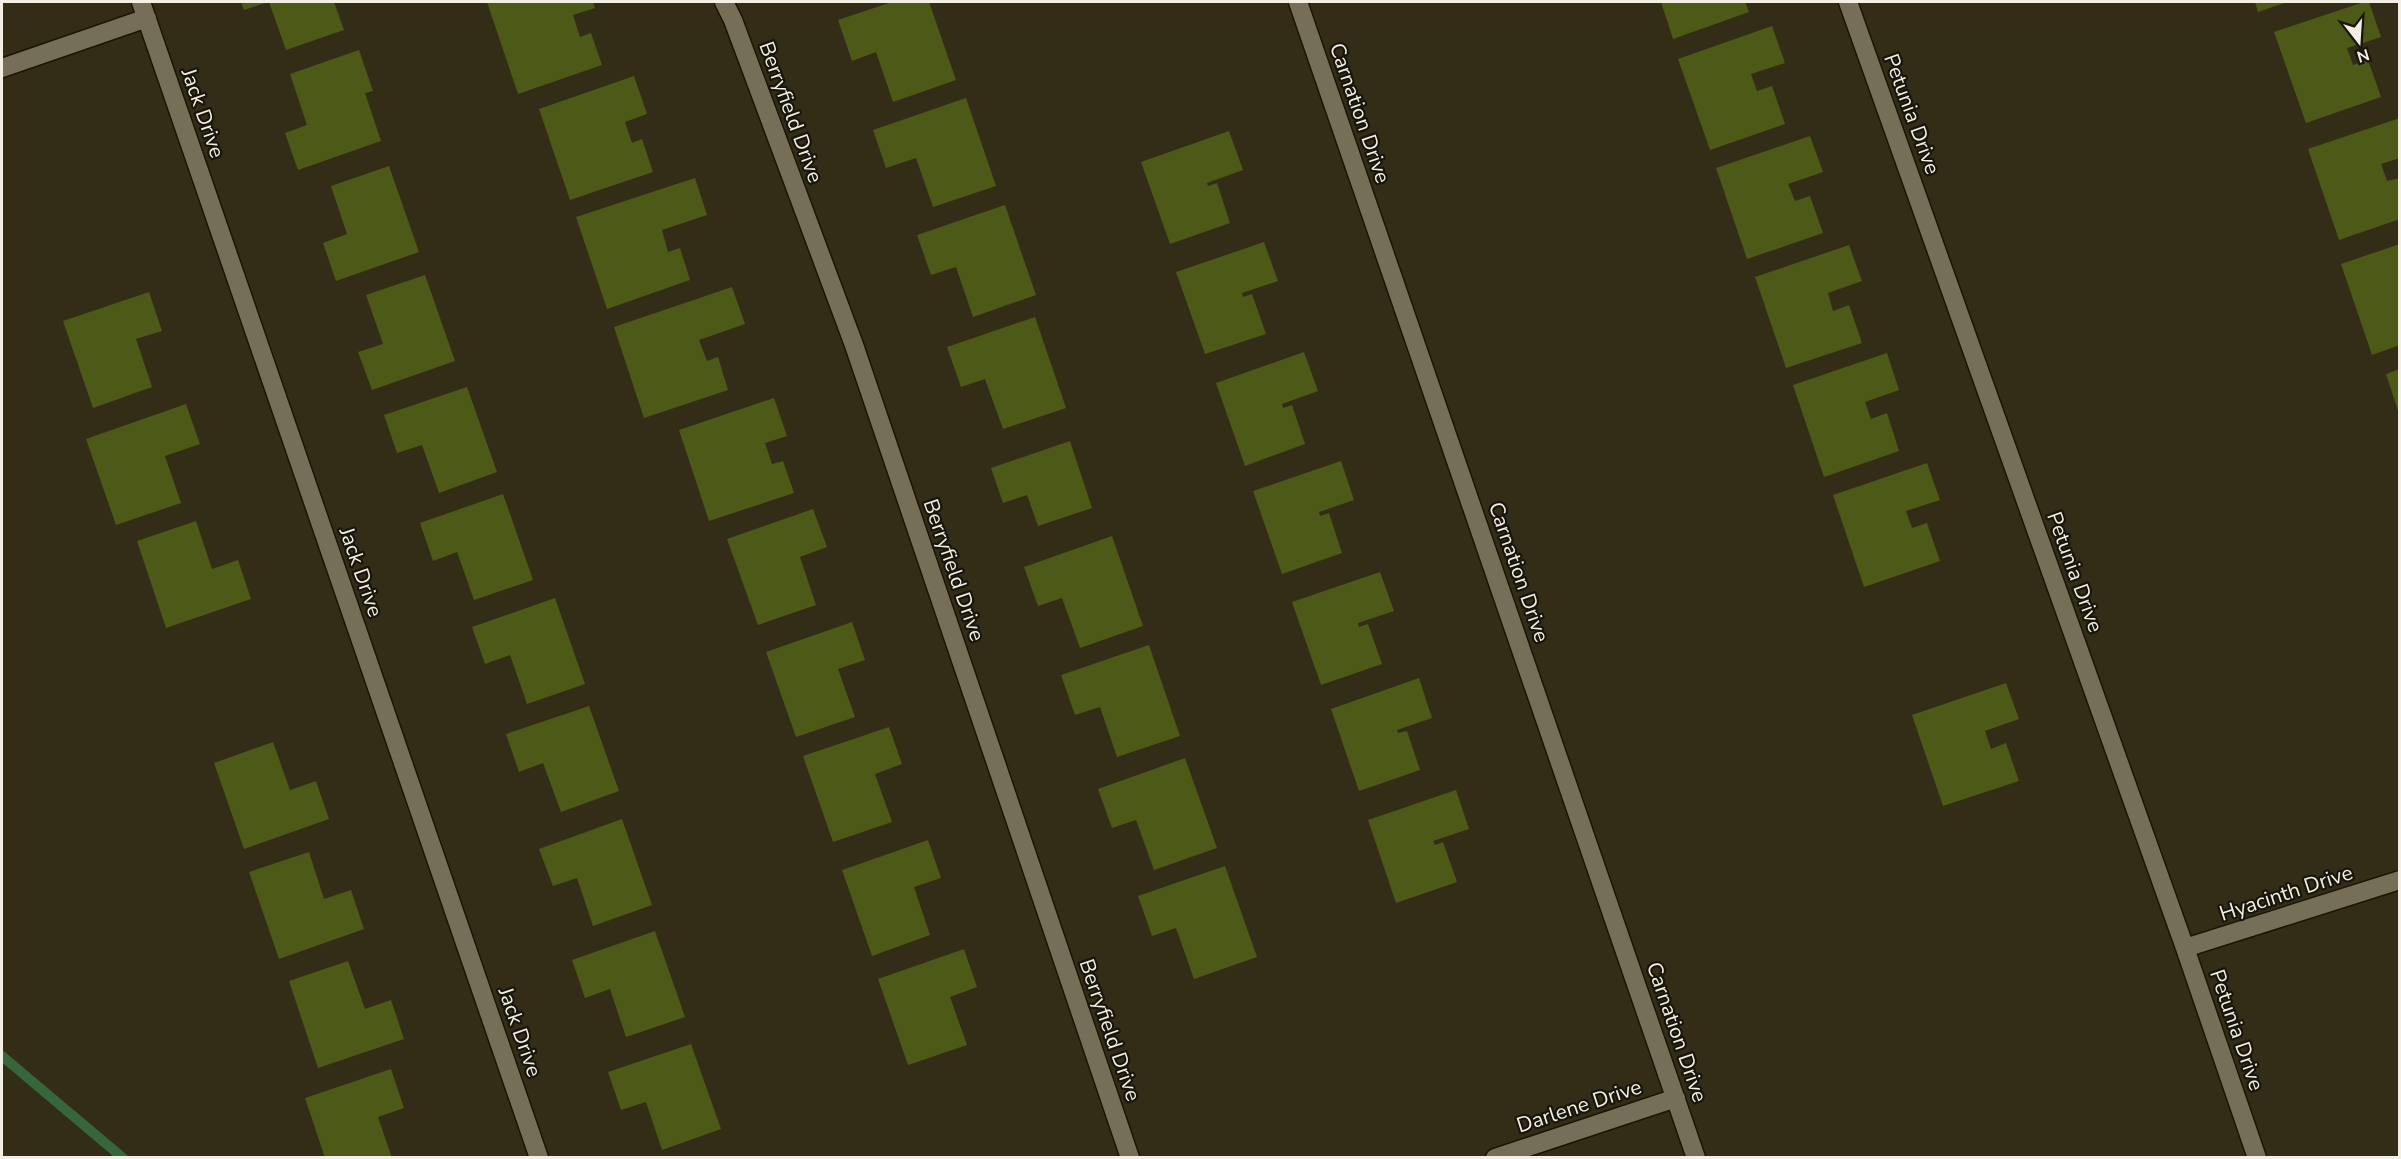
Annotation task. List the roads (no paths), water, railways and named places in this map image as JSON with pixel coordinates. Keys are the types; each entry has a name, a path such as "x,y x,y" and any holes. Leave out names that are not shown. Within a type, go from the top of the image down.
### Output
{"street":[{"name":"Berryfield Drive","path":"724,2 737,31 854,345 1130,1158"},
{"name":"Carnation Drive","path":"1298,2 1696,1158"},
{"name":"Petunia Drive","path":"1848,2 2186,948 2258,1158"},
{"path":"2,68 144,10"},
{"name":"Jack Drive","path":"144,10 539,1158"},
{"name":"Hyacinth Drive","path":"2186,948 2400,880"},
{"name":"Darlene Drive","path":"1496,1158 1676,1098"}],"waterway":[{"path":"2,1056 123,1158"}]}
